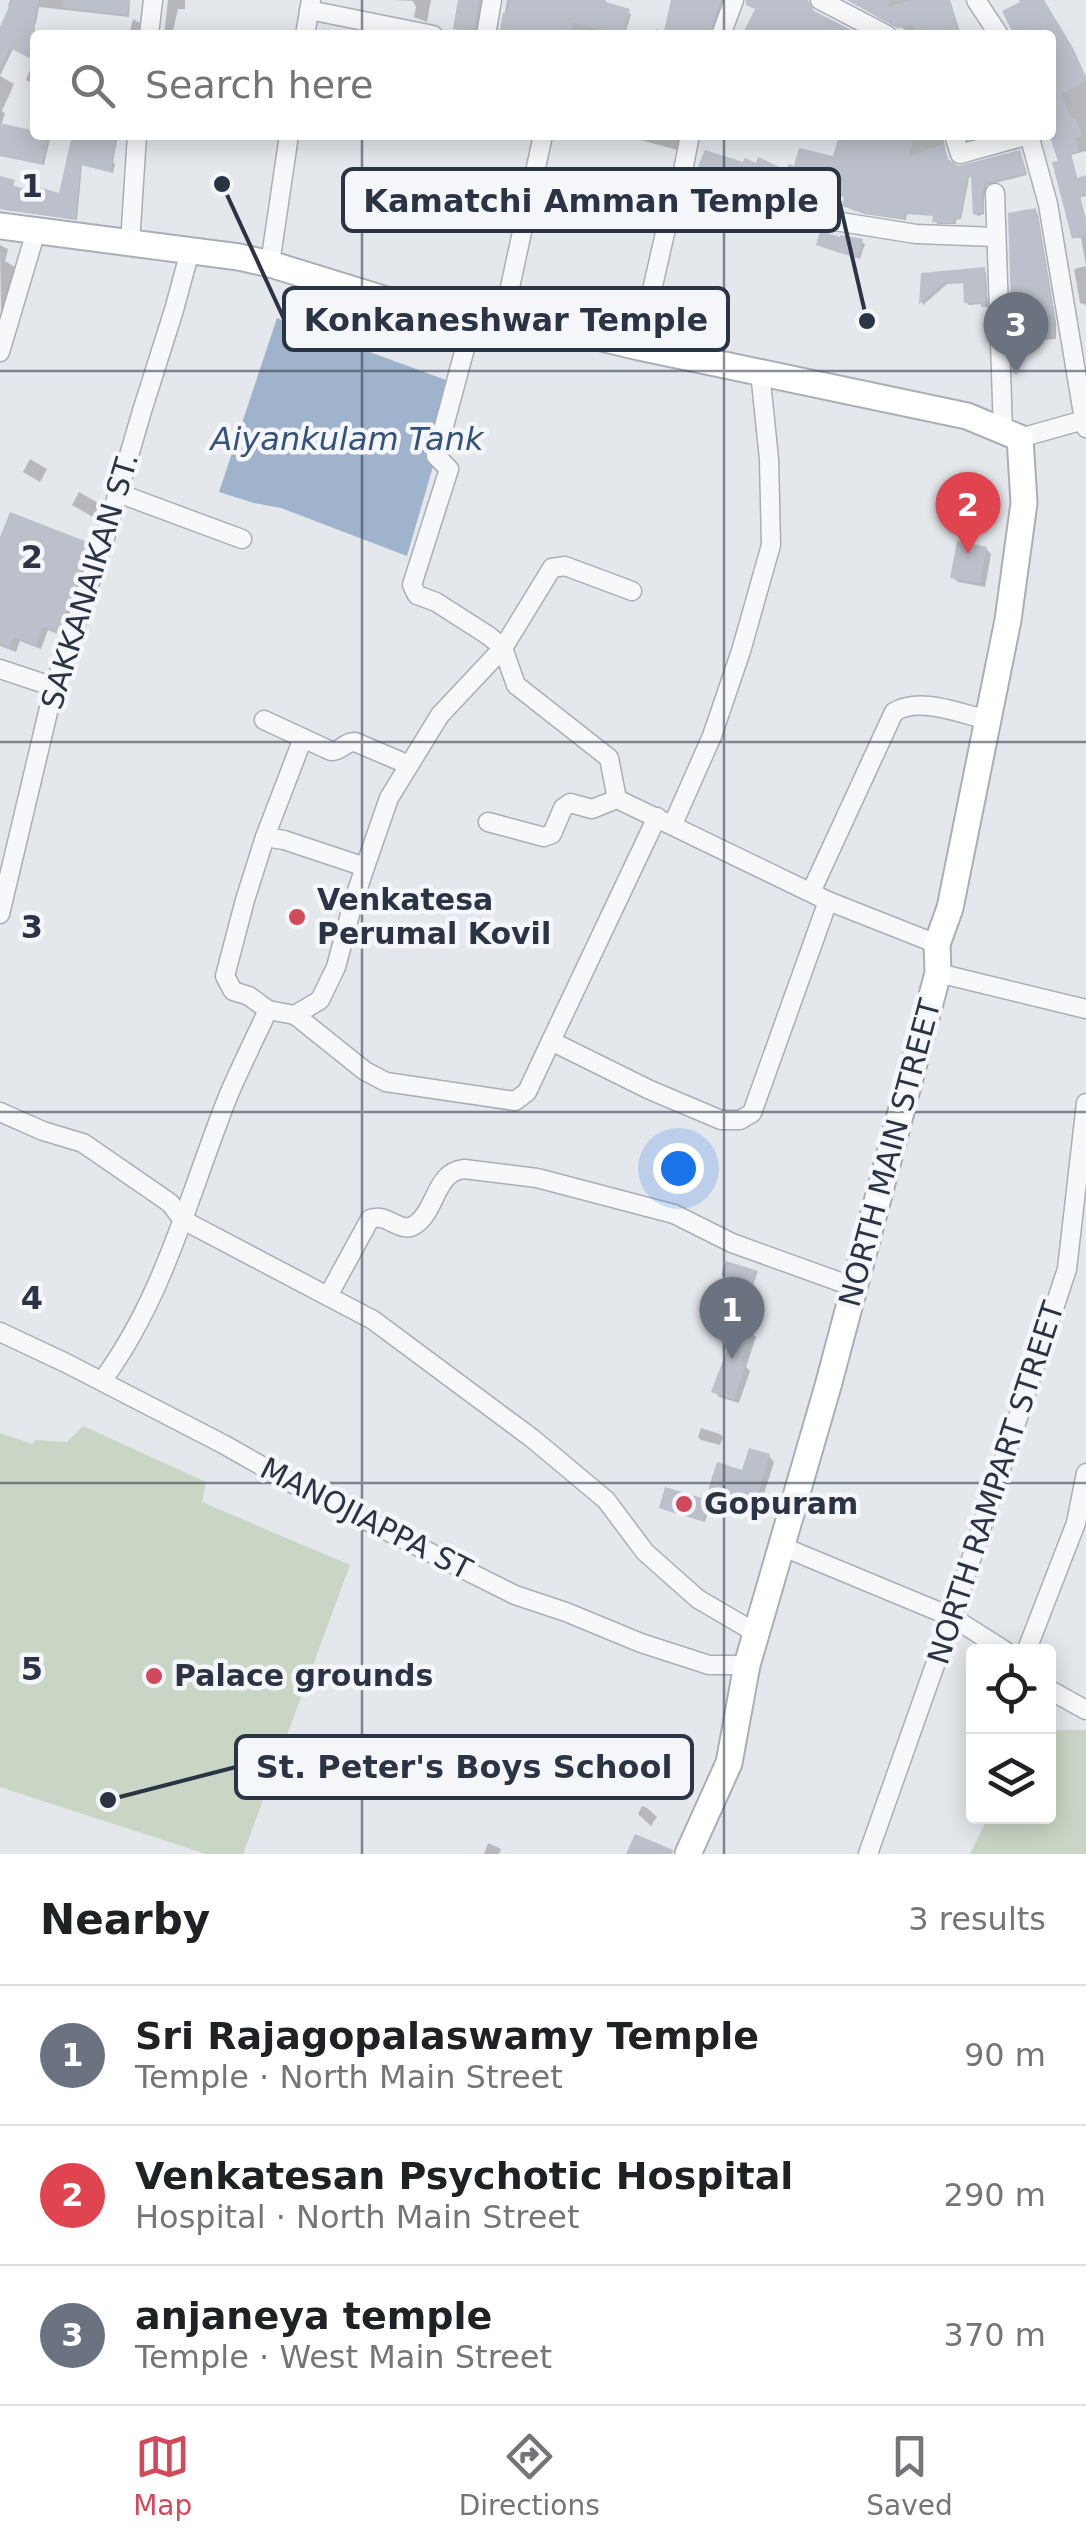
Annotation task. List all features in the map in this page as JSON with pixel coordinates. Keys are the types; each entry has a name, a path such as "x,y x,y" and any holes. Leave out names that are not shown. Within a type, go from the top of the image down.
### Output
{"street":[{"path":"149,30 153,0"},
{"path":"487,30 492,0"},
{"path":"722,30 734,0"},
{"path":"820,0 878,30"},
{"path":"976,0 996,30"},
{"path":"306,30 310,5 412,30"},
{"path":"130,243 137,140"},
{"path":"270,264 288,140"},
{"path":"504,315 542,140"},
{"path":"639,347 689,140"},
{"path":"956,140 960,154 1011,140"},
{"path":"0,226 270,264 472,326 504,315 968,416 1012,434 1085,423 1048,204 1030,140"},
{"path":"995,192 1012,434"},
{"path":"678,196 916,234 996,237"},
{"path":"0,352 36,231"},
{"name":"SAKKANAIKAN ST.","path":"0,914 54,688 104,541 190,251"},
{"path":"472,326 436,456 450,469 412,584 417,594 436,602 504,648 516,685 609,758 617,799"},
{"path":"295,1015 365,1071 386,1082 515,1101 527,1092 712,736 741,650 771,545 769,459 760,372"},
{"name":"NORTH MAIN STREET","path":"688,1854 729,1763 747,1665 938,972 937,944 950,908 989,720 1024,504 1012,434"},
{"path":"118,493 242,539"},
{"path":"303,738 244,900 225,976 233,991 286,1016 320,1000 336,966 352,903 389,798 440,715 504,648 547,574 558,566 566,566 632,591"},
{"path":"0,668 54,688"},
{"path":"810,892 894,712 918,704 989,720"},
{"path":"264,720 332,751 355,742 409,765"},
{"path":"488,822 544,837 555,830 566,805 592,808 617,799 828,901 937,944"},
{"path":"266,837 365,867"},
{"path":"551,1042 720,1120 740,1120 752,1113 828,901"},
{"path":"938,972 1086,1010"},
{"path":"102,1382 117,1362 191,1224 230,1092 268,1010"},
{"name":"NORTH RAMPART STREET","path":"868,1854 1067,1269 1086,1103"},
{"path":"0,1113 84,1143 170,1203 191,1224 374,1320 533,1439 606,1500 645,1552 698,1599 756,1633"},
{"path":"328,1296 370,1220 384,1217 401,1227 415,1226 445,1177 456,1169 537,1178 674,1214 732,1243 854,1287"},
{"name":"MANOJIAPPA ST","path":"0,1332 515,1595 709,1665 747,1665"},
{"path":"1029,1644 1076,1523 1086,1473"},
{"path":"782,1546 952,1616 995,1644"},
{"path":"1056,1694 1086,1710"}],"green space":[{"name":"Palace grounds","path":"83,1426 206,1482 202,1502 350,1565 243,1854 206,1854 0,1787 0,1433 33,1444 35,1440 67,1442"},
{"path":"1056,1730 1086,1730 1086,1854 970,1854 985,1824 1056,1824"}],"water":[{"name":"Aiyankulam Tank","path":"277,318 457,384 407,556 281,508 219,492"}],"building":[{"path":"12,0 38,0 35,30 30,30 30,58 10,48 0,69 0,27"},
{"path":"63,0 129,0 127,15 63,8"},
{"path":"458,0 479,0 474,30 453,29"},
{"path":"510,0 606,0 630,9 624,30 598,30 573,23 572,30 500,30 503,13 507,13"},
{"path":"671,0 721,0 711,30 664,30"},
{"path":"746,0 808,0 814,11 851,30 744,30 755,9 746,5"},
{"path":"847,0 890,0 887,7 910,0 950,0 958,29 914,30 912,24 897,28"},
{"path":"1024,0 1044,0 1086,77 1086,81 1061,94 1082,136 1075,138 1079,151 1071,154 1077,178 1086,175 1086,194 1080,196 1086,235 1072,239 1052,162 1058,161 1051,140 1056,140 1056,30 1012,30 1002,11"},
{"path":"0,123 30,130 30,140 48,140 42,164 0,155"},
{"path":"71,140 115,140 111,172 81,165 75,219 0,209 0,176 15,180 13,186 59,193"},
{"path":"838,140 913,140 909,156 944,144 948,159 958,166 1020,150 1027,173 985,183 983,212 973,215 971,177 967,177 960,218 954,219 954,223 932,222 933,215 905,212 904,219 859,212 842,206 844,197 837,195 839,187 817,182 810,201 780,193 774,199 698,166 705,150 743,162 745,158 756,163 758,157 786,170 789,164 794,166 799,148 833,156"},
{"path":"1036,208 1054,336 1030,339 1029,319 1016,320 1015,306 1011,306 1008,213"},
{"path":"820,231 863,239 858,258 816,245"},
{"path":"985,267 986,307 981,307 981,303 964,303 963,282 944,283 919,304 921,273"},
{"path":"10,512 90,543 59,633 42,626 36,645 14,637 10,648 0,644 0,537"},
{"path":"957,541 987,547 980,583 950,578"},
{"path":"726,1261 758,1271 753,1286 721,1275"},
{"path":"737,1324 752,1329 734,1400 711,1392"},
{"path":"749,1448 770,1454 754,1507 707,1493 717,1462 742,1470"},
{"name":"Gopuram","path":"665,1487 709,1500 702,1521 659,1508"},
{"path":"635,1834 673,1850 672,1854 626,1854"}],"place":[{"name":"Konkaneshwar Temple","path":"222,184"},
{"name":"Kamatchi Amman Temple","path":"867,321"},
{"name":"anjaneya temple","path":"1016,374"},
{"name":"Venkatesan Psychotic Hospital","path":"968,554"},
{"name":"Venkatesa Perumal Kovil","path":"297,917"},
{"name":"Sri Rajagopalaswamy Temple","path":"732,1359"},
{"name":"Gopuram","path":"684,1504"},
{"name":"Palace grounds","path":"154,1676"},
{"name":"St. Peter's Boys School","path":"108,1800"}]}
